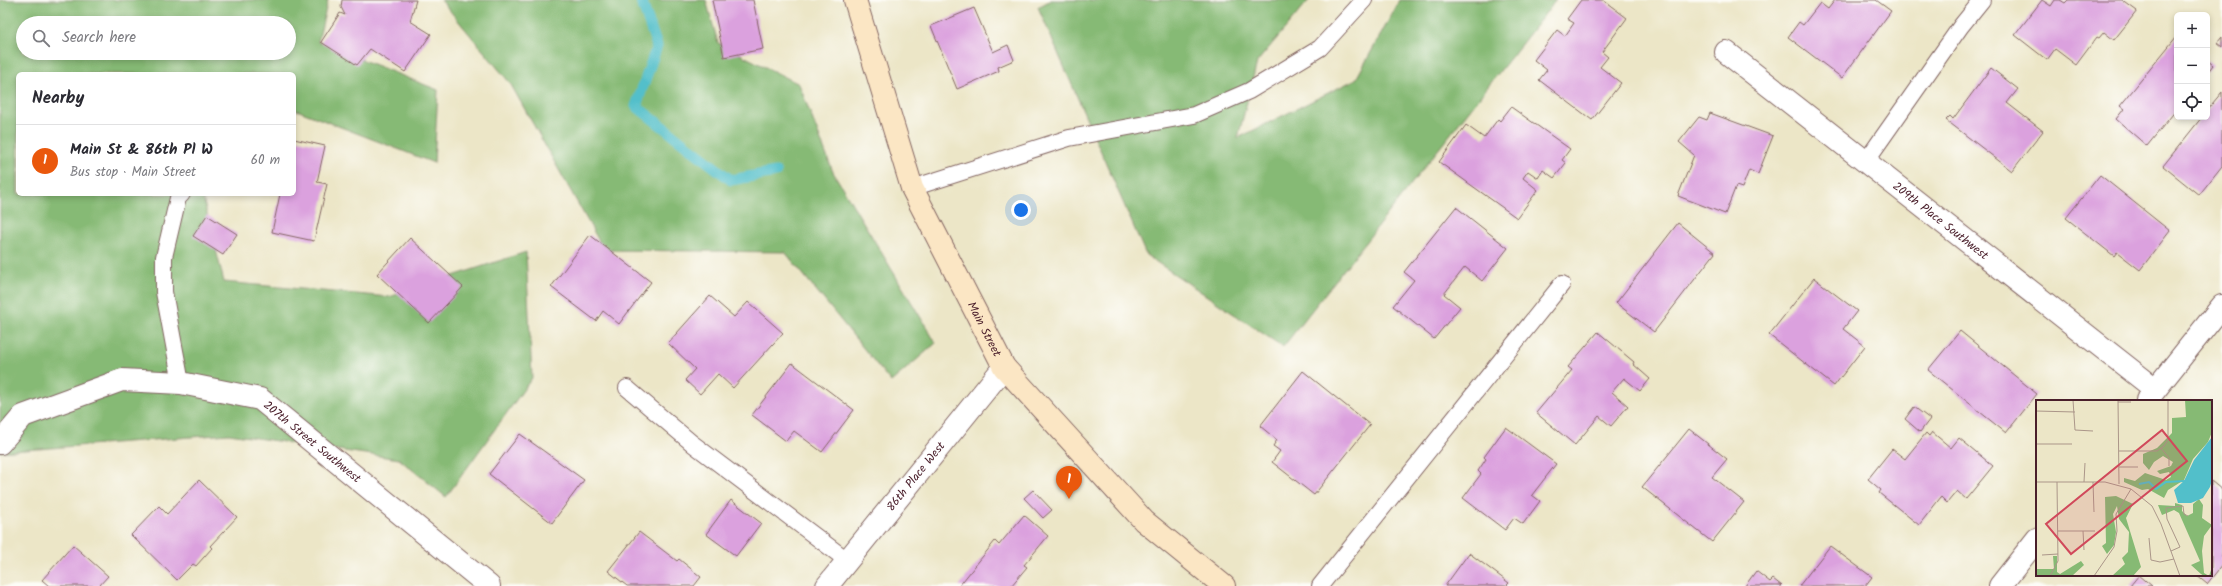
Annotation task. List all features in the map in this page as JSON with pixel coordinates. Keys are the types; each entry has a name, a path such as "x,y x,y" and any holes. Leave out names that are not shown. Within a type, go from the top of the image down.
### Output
{"main road":[{"name":"Main Street","path":"855,0 912,188 1004,367 1144,521 1224,586"}],"street":[{"name":"209th Place Southwest","path":"1726,52 1866,161 2151,395"},
{"path":"2151,395 2222,306"},
{"name":"86th Place West","path":"827,586 1004,367"},
{"name":"207th Street Southwest","path":"0,443 23,416 122,380 181,383 260,399 489,586"},
{"path":"2000,586 2036,540"}],"lane":[{"path":"912,188 1069,138 1194,115 1249,91 1320,48 1364,0"},
{"path":"1866,161 1961,26 1982,0"},
{"path":"180,196 178,198 164,257 164,292 181,383"},
{"path":"1320,586 1562,284"},
{"path":"627,388 693,444 848,561"}],"green space":[{"path":"0,0 328,0 318,42 438,90 434,163 296,110 296,72 16,72 16,196 202,196 224,282 389,297 526,252 532,378 446,497 399,459 229,434 0,452"},
{"path":"441,0 706,0 718,43 799,84 833,172 936,343 891,382 785,252 604,250 510,83"},
{"path":"1051,0 1309,0 1257,62 1238,138 1356,79 1400,0 1556,0 1283,347 1146,255 1038,7"}],"building":[{"path":"342,0 416,0 410,21 431,34 405,72 370,49 357,65 321,42 340,13 345,15 341,7"},
{"path":"712,0 753,0 763,49 724,57"},
{"path":"1581,0 1603,0 1627,18 1602,52 1608,57 1600,67 1621,83 1592,120 1539,80 1547,70 1534,60 1557,30 1565,36 1574,23 1567,19"},
{"path":"1835,0 1876,0 1891,11 1842,78 1788,37 1799,22 1803,25 1820,3 1828,9"},
{"path":"2042,0 2051,6 2055,0 2060,0 2065,3 2068,0 2122,0 2137,11 2114,40 2104,32 2099,38 2097,37 2076,65 2055,49 2047,60 2015,35"},
{"path":"974,8 993,52 1008,45 1014,60 998,67 999,71 957,89 931,26"},
{"path":"2222,37 2222,47 2217,43"},
{"path":"2174,40 2174,113 2147,146 2116,119 2124,109 2120,106"},
{"path":"1991,68 2018,89 2007,103 2043,131 2012,171 1946,120 1950,116 1953,119"},
{"path":"2222,92 2222,166 2199,195 2163,166 2200,120 2210,120 2210,106"},
{"path":"1511,107 1570,149 1562,160 1566,163 1554,178 1543,170 1538,178 1528,171 1523,178 1538,190 1517,218 1439,162 1466,125 1484,138 1498,119 1500,121"},
{"path":"1710,113 1773,136 1758,174 1749,170 1742,188 1736,186 1725,214 1678,196 1694,155 1679,142 1699,117 1707,120"},
{"path":"296,139 325,146 317,182 327,184 314,241 272,232 280,196 296,196"},
{"path":"2100,175 2170,231 2140,270 2117,252 2114,256 2066,218"},
{"path":"1456,207 1508,248 1482,281 1465,267 1444,294 1460,307 1434,339 1393,306 1414,280 1404,272"},
{"path":"207,215 237,234 223,255 193,236"},
{"path":"1678,223 1715,253 1654,332 1616,303"},
{"path":"590,235 651,282 619,324 603,311 596,321 551,287"},
{"path":"410,238 463,287 429,323 377,274"},
{"path":"1814,278 1857,311 1843,329 1865,346 1834,386 1769,335"},
{"path":"710,296 734,317 748,302 783,333 733,388 718,374 700,394 685,380 695,369 668,343"},
{"path":"1960,331 2037,394 2006,433 1928,370"},
{"path":"1598,332 1634,362 1633,364 1650,379 1640,391 1624,378 1612,392 1628,406 1611,426 1599,416 1575,445 1536,413 1572,370 1568,367"},
{"path":"792,363 854,410 822,452 794,431 786,441 752,415"},
{"path":"1303,371 1370,425 1314,495 1272,462 1280,451 1273,446 1277,440 1260,426"},
{"path":"1914,407 1930,419 1920,432 1905,419"},
{"path":"1506,427 1556,464 1532,495 1540,501 1523,524 1514,518 1505,530 1463,498 1481,474 1478,471 1486,459 1484,457"},
{"path":"1689,429 1727,459 1712,477 1744,502 1712,542 1642,487"},
{"path":"1932,432 1951,448 1959,438 1993,466 1966,499 1957,491 1947,503 1941,497 1919,525 1879,493 1881,490 1868,479 1892,449 1905,459 1926,433 1929,436"},
{"path":"520,434 584,480 552,523 489,474"},
{"path":"199,480 237,517 210,546 212,548 196,566 193,564 177,580 131,535 159,506 167,514"},
{"path":"2212,482 2222,490 2222,565 2207,584 2197,576 2212,576"},
{"path":"1033,490 1052,510 1043,518 1024,498"},
{"path":"731,500 761,523 736,556 706,534"},
{"path":"1024,515 1048,536 1024,565 1027,567 1011,586 959,586 995,541 999,545"},
{"path":"639,532 677,561 679,559 701,577 694,586 627,586 608,571"},
{"path":"73,545 108,576 99,586 49,586 42,580"},
{"path":"1830,546 1872,577 1865,586 1799,586"},
{"path":"1469,553 1509,583 1506,586 1445,586"},
{"path":"1756,571 1770,582 1773,579 1782,586 1745,586"},
{"path":"2138,576 2140,576 2152,586 2130,586"}],"waterway":[{"path":"641,0 657,46 636,106 731,180 776,172"}],"place":[{"name":"Main St & 86th Pl W","path":"1069,499"}]}
